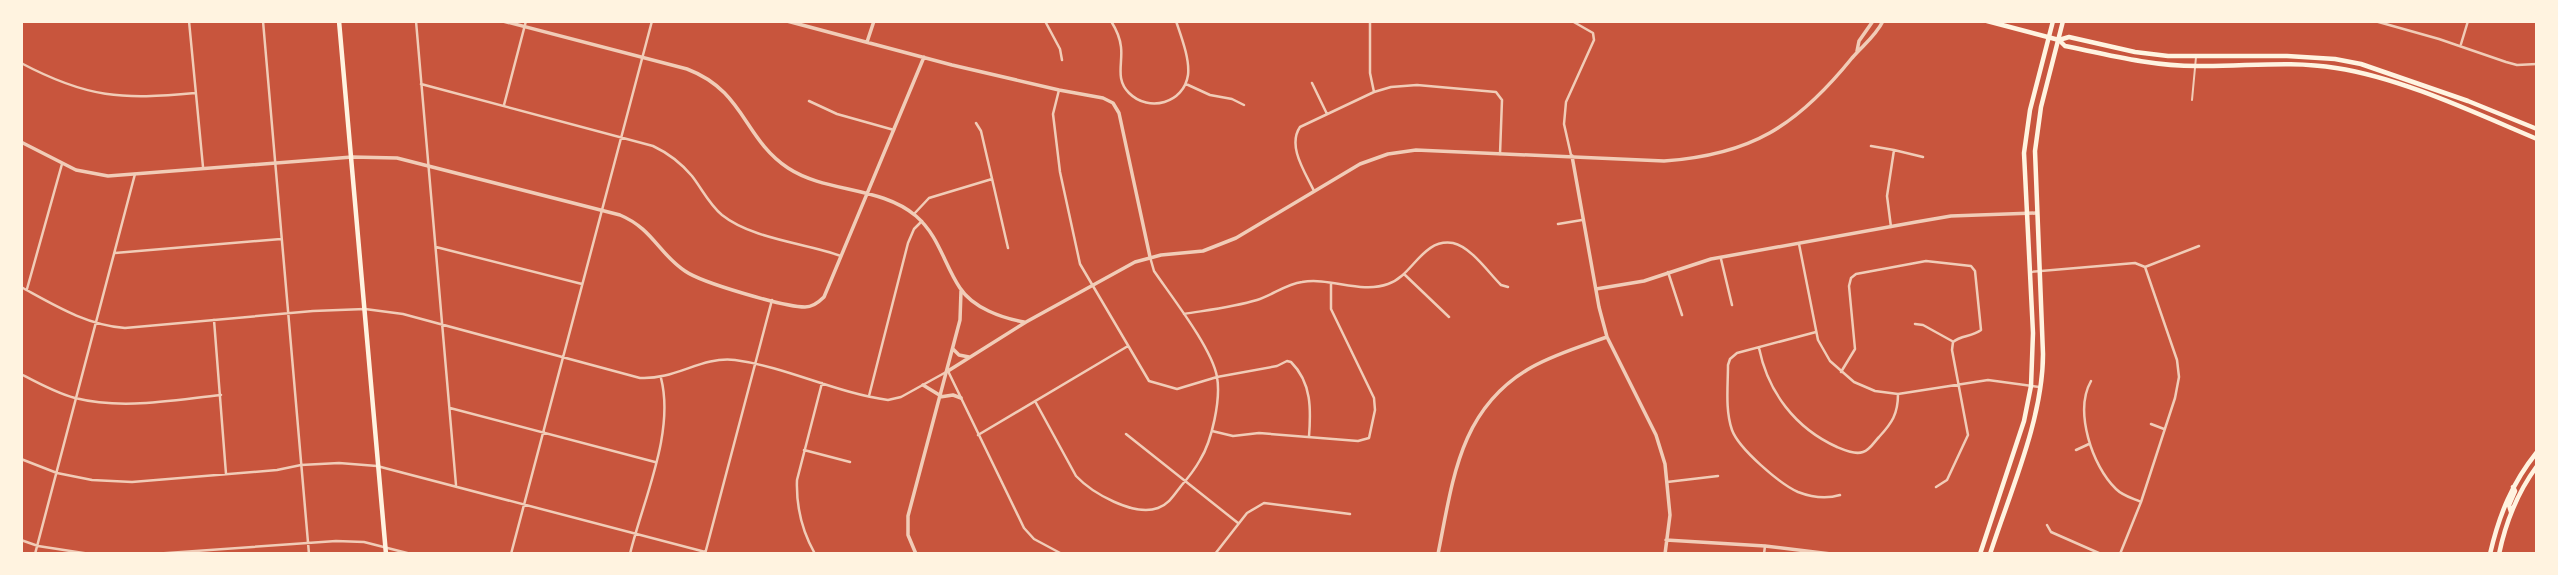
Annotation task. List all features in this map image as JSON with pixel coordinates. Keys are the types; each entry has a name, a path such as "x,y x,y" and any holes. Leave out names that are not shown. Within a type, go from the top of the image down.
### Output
{"main road":[{"path":"340,21 386,554"},
{"path":"1987,21 2049,38 2059,40 2069,37 2135,52 2196,58 2287,56 2335,59 2361,64 2468,101 2537,130"},
{"path":"1980,554 2024,421 2031,386 2033,347 2025,153 2027,129 2053,21"},
{"path":"1990,554 2034,421 2041,387 2043,354 2034,164 2037,129 2063,21"},
{"path":"2059,40 2065,46 2133,60 2196,66 2297,65 2334,67 2359,72 2453,105 2537,139"},
{"path":"2490,554 2497,524 2512,487 2537,452"},
{"path":"2499,554 2520,491 2537,466"},
{"path":"2511,512 2509,505 2515,491 2512,487"}],"street":[{"path":"189,21 203,168"},
{"path":"263,21 309,554"},
{"path":"416,21 456,486"},
{"path":"503,21 698,73 719,86 735,103 761,143 790,169 820,183 866,194 914,214 938,241 961,289 971,300 1012,321 1026,323"},
{"path":"504,105 526,21"},
{"path":"510,554 652,21"},
{"path":"787,21 1059,90 1103,98 1113,103 1119,113 1154,271 1214,364 1218,399 1211,430 1201,459 1171,500 1161,507 1147,510 1130,508 1094,492 1076,476 1035,401"},
{"path":"867,42 874,21"},
{"path":"1045,21 1060,49 1062,60"},
{"path":"1111,21 1121,45 1121,80 1129,94 1147,103 1163,103 1176,96 1186,84 1188,67 1177,21"},
{"path":"1370,21 1370,73 1374,92"},
{"path":"1572,21 1593,33 1592,44 1566,102 1564,124 1607,337 1656,435 1667,482 1670,515 1665,554"},
{"path":"1857,51 1858,41 1873,21"},
{"path":"21,287 96,324 134,328 288,313 365,309 403,314 640,378 661,378 707,362 735,360 869,396 892,399 923,385 1135,261 1213,248 1236,239 1360,164 1404,151 1664,161 1696,159 1731,152 1769,133 1808,106 1825,91 1857,51 1866,46 1883,21"},
{"path":"2378,21 2517,65 2537,64"},
{"path":"2460,46 2468,21"},
{"path":"810,27 812,22"},
{"path":"21,142 62,164 92,174 135,174 352,157 397,158 428,164 620,215 640,225 675,264 699,279 804,307 814,305 824,297 924,57"},
{"path":"21,62 53,80 95,93 136,97 195,93"},
{"path":"1312,83 1327,114"},
{"path":"421,84 653,146 675,159 715,207 737,224 841,257"},
{"path":"1186,84 1210,95 1232,99 1244,105"},
{"path":"1314,191 1295,148 1296,133 1300,127 1374,92 1406,85 1496,92 1502,100 1500,155"},
{"path":"1059,90 1053,114 1060,172 1080,264 1149,381 1177,389 1217,377 1291,362 1311,402 1309,437"},
{"path":"808,101 837,114 894,130"},
{"path":"976,123 981,131 1008,248"},
{"path":"1871,146 1923,157"},
{"path":"1891,226 1887,196 1894,150"},
{"path":"2537,156 2537,164"},
{"path":"27,290 62,164"},
{"path":"35,554 135,174"},
{"path":"914,214 929,198 992,179"},
{"path":"1597,289 1644,281 1721,259 1891,226 1951,216 2036,213"},
{"path":"1558,224 1583,220"},
{"path":"869,396 908,243 914,229 922,221"},
{"path":"115,253 281,239"},
{"path":"1184,314 1261,298 1292,284 1308,281 1376,287 1392,283 1427,249 1438,244 1451,243 1464,247 1501,285 1508,287"},
{"path":"1800,244 1816,332 1826,354 1841,372 1868,389 1898,394 1988,380 2041,387"},
{"path":"2030,272 2135,263 2145,267 2199,246"},
{"path":"436,247 582,284"},
{"path":"1721,259 1732,305"},
{"path":"1841,372 1855,349 1849,286 1851,278 1856,274 1926,261 1971,266 1975,271 1981,330 1975,335 1957,339 1953,342 1952,350 1968,435 1947,480 1936,487"},
{"path":"2120,554 2141,502 2175,398 2179,377 2177,360 2145,267"},
{"path":"1668,272 1682,316"},
{"path":"1404,274 1449,317"},
{"path":"1211,430 1233,436 1259,433 1358,441 1369,438 1375,410 1374,398 1331,309 1331,283"},
{"path":"916,554 907,525 960,320 961,289"},
{"path":"705,553 772,300"},
{"path":"214,320 226,475"},
{"path":"1915,324 1923,324 1953,342"},
{"path":"1816,332 1737,353 1730,359 1729,419 1735,438 1743,448 1795,490 1829,498 1840,495"},
{"path":"1438,554 1455,467 1470,430 1487,405 1508,383 1532,367 1607,337"},
{"path":"978,435 1128,346"},
{"path":"1759,348 1766,374 1786,408 1814,434 1846,450 1858,453 1868,449 1894,419 1898,409 1898,394"},
{"path":"953,349 959,355 970,357"},
{"path":"948,370 1024,528 1054,553 1062,554"},
{"path":"21,374 75,398 133,404 221,396"},
{"path":"630,554 664,425 666,398 661,378"},
{"path":"2091,381 2087,388 2084,416 2090,444 2117,491 2141,502"},
{"path":"815,554 803,527 797,480 822,383"},
{"path":"923,385 940,396 953,395 961,398"},
{"path":"450,408 655,462"},
{"path":"2151,424 2164,429"},
{"path":"1126,434 1238,523"},
{"path":"2076,450 2090,444"},
{"path":"804,450 850,462"},
{"path":"21,458 57,474 92,480 132,482 226,475 302,465 339,463 377,467 713,554"},
{"path":"1667,482 1718,476"},
{"path":"1215,554 1238,523 1255,507 1264,503 1350,514"},
{"path":"2047,525 2052,532 2101,554"},
{"path":"21,540 38,546 90,554"},
{"path":"1666,540 1765,546 1831,554"},
{"path":"153,554 308,541 364,542 411,554"},
{"path":"1764,554 1765,546"}],"lane":[{"path":"2192,100 2196,58"}]}
